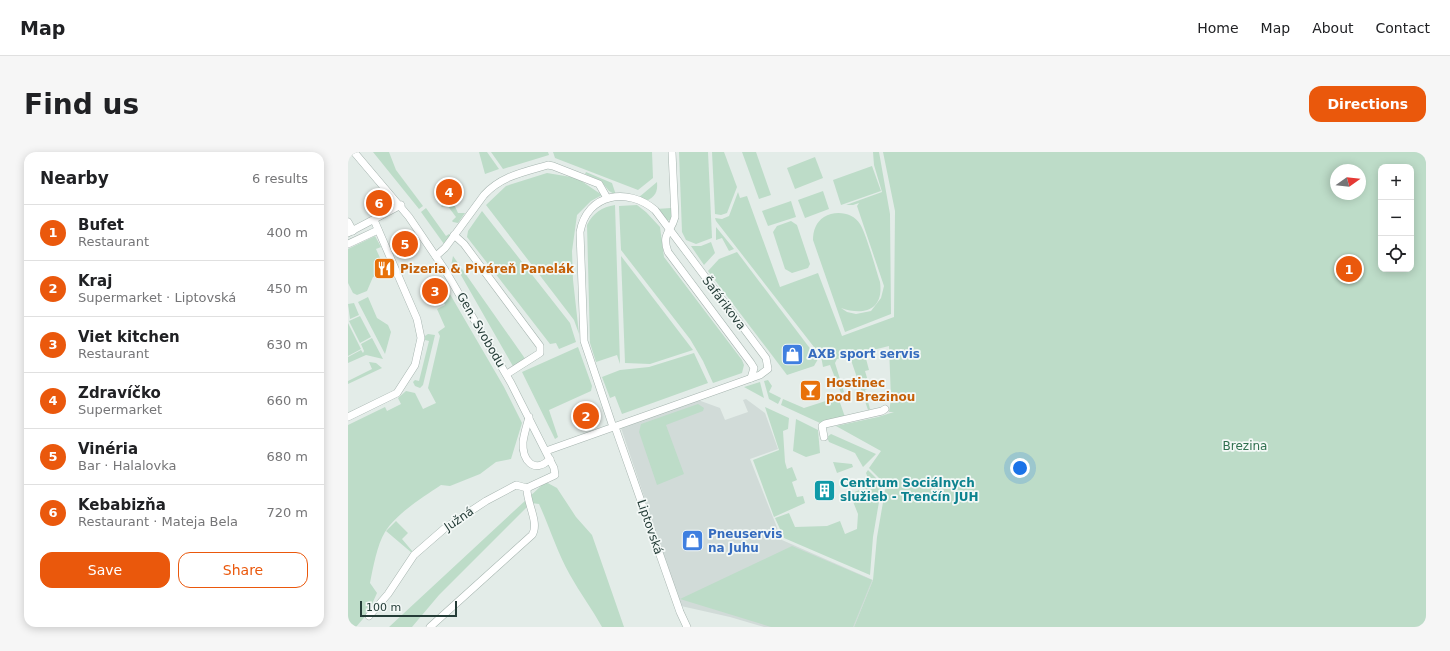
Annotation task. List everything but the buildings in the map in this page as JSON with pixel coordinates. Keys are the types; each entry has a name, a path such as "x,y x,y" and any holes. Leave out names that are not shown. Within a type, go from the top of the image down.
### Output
{"street":[{"name":"Gen. Svobodu","path":"354,152 401,205 436,256 507,374 546,451"},
{"name":"Šafárikova","path":"672,152 675,217 673,225 669,229 664,242 668,252 751,363 754,368 751,378"},
{"path":"436,256 445,248 491,187 500,181 548,165 581,176 599,184 607,198 628,197 648,203 669,229"},
{"name":"Liptovská","path":"607,198 599,201 588,212 583,219 580,232 584,341 682,620 687,627"},
{"path":"348,222 350,232 401,205"},
{"path":"348,417 397,393 410,375 419,349 421,338 418,319 374,220"},
{"name":"Šafárikova","path":"669,229 766,358 768,369 760,375 751,378"},
{"path":"348,244 378,230"},
{"name":"Gen. Svobodu","path":"454,235 464,244 540,346 540,353 507,374"},
{"path":"546,451 751,378"},
{"path":"824,436 822,426 825,424 882,412 885,409"},
{"path":"529,417 523,441 526,457 532,465 537,467 545,464 550,459"},
{"name":"Južná","path":"369,616 388,594 414,555 445,528 486,501 516,485 527,488 554,475 554,468 546,451"},
{"path":"430,627 532,536 535,526 526,496 527,488"}],"shaded area":[{"path":"746,399 765,413 778,449 750,459 782,540 873,580 854,627 764,627 730,617 681,606 621,428 698,400 720,408 725,420 748,412 743,400"}],"green space":[{"path":"373,152 389,152 396,170 423,206 419,209"},
{"path":"479,152 487,152 499,169 485,174"},
{"path":"491,152 548,152 549,155 503,169"},
{"path":"553,152 652,152 653,178 638,190 555,158"},
{"path":"679,152 708,152 712,238 696,244 686,240 682,232"},
{"path":"712,152 724,152 737,187 727,213 721,215 715,214"},
{"path":"742,152 756,152 771,195 759,199"},
{"path":"873,152 879,152 890,214 891,314 845,332 813,240 814,233 817,224 821,219 833,213 844,213 853,217 860,224 863,229 880,282 879,299 875,305 865,311 841,308 847,312 856,314 871,311 881,298 884,286 857,206 859,203 846,205 882,192 874,165"},
{"name":"Brezina","path":"883,152 1426,152 1426,627 854,627 873,580 877,537 886,485 869,468 881,451 836,426 894,412 889,412 891,399 889,346 837,359 835,363 844,392 841,393 830,365 823,367 821,356 715,218 722,219 729,216 738,192 740,198 747,196 780,287 818,273 842,336 894,317 895,211"},
{"path":"815,157 823,178 795,189 787,168"},
{"path":"872,166 881,191 841,205 833,180"},
{"path":"586,172 612,183 616,195 609,191 601,181 585,174"},
{"path":"547,173 577,178 602,195 591,201 577,215 572,251 573,280 579,334 574,320 486,205 506,186"},
{"path":"657,182 657,189 652,198 646,201 638,198"},
{"path":"823,191 829,209 805,218 798,200"},
{"path":"791,201 796,217 768,226 762,211"},
{"path":"453,202 458,213 465,213 458,223 452,221 456,217 447,205 441,206"},
{"path":"615,205 620,364 617,355 596,362 590,343 587,225 598,211"},
{"path":"637,205 660,227 664,257 742,360 744,365 742,373 713,383 703,361 690,339 621,250 619,206"},
{"path":"426,208 446,236 449,234 452,236 444,244 421,212"},
{"path":"671,208 672,217 670,220 665,221 656,209"},
{"path":"482,211 570,323 576,342 559,349 556,343 550,344 467,237 468,231"},
{"path":"791,221 797,225 810,264 808,268 792,273 785,269 773,232 777,226"},
{"path":"716,227 734,249 729,251 722,238 716,240"},
{"path":"375,236 381,247 376,249 386,271 373,277 367,291 357,295 353,293 348,283 348,249"},
{"path":"711,242 715,253 704,265 691,246 701,246"},
{"path":"737,252 818,359 814,366 787,375 708,271 719,259"},
{"path":"453,256 526,360 514,368 458,270 455,272 451,266"},
{"path":"621,256 693,350 650,364 625,363"},
{"path":"447,289 504,387 522,423 511,459 496,462 480,474 450,486 441,485 410,506 390,525 382,537 370,583 377,593 368,613 356,627 348,627 348,425 385,407 387,411 401,404 398,398 406,391 415,393 423,409 436,403 428,388 440,336 438,332 445,327 437,309 445,305 439,292"},
{"path":"368,297 377,318 388,325 391,332 385,354 358,302"},
{"path":"354,303 359,315 350,319 348,304"},
{"path":"360,316 371,337 360,343 349,321"},
{"path":"348,323 361,349 348,356"},
{"path":"428,334 435,335 423,385 420,388 415,386 413,382 415,380 419,381 429,341 425,340 425,336"},
{"path":"372,338 383,359 366,355 348,363 348,357 361,350 363,353 364,351 361,344"},
{"path":"578,347 592,386 591,391 549,410 558,437 555,439 522,372"},
{"path":"694,353 708,383 622,414 615,396 610,398 602,377 620,370 649,367"},
{"path":"865,355 869,370 865,371 870,388 865,390 870,409 868,410 851,360"},
{"path":"369,362 376,363 382,368 348,384 348,381 372,369"},
{"path":"768,380 772,386 769,392 781,398 778,404 769,399 764,381"},
{"path":"760,382 764,398 744,387"},
{"path":"838,397 845,417 820,423 781,405 783,399 804,408"},
{"path":"698,404 704,408 703,411 666,425 684,474 657,485 639,432 641,424"},
{"path":"765,407 789,418 788,429 783,431 785,462 787,469 792,467 797,480 792,482 797,497 803,496 805,503 774,517 753,460 779,450"},
{"path":"796,419 818,430 820,453 806,457 793,451"},
{"path":"831,434 876,454 863,467 855,453 829,442 827,437"},
{"path":"833,462 852,464 853,467 837,473"},
{"path":"868,470 882,484 873,537 870,575 784,538 775,518 789,513 795,527 827,526 840,521 845,534 857,529 858,514 850,494 871,485 866,473"},
{"path":"542,480 557,488 576,517 592,535 624,627 602,627 565,566 539,504 531,503 439,595 412,627 389,627 541,486 540,482"},
{"path":"396,521 408,533 402,539 413,552 412,553 386,531"},
{"path":"792,546 872,580 853,627 771,627 680,599"}],"place":[{"name":"Zdravíčko","path":"449,192"},
{"name":"Kebabizňa","path":"379,203"},
{"name":"Vinéria","path":"405,244"},
{"name":"Pizeria & Piváreň Panelák","path":"384,269"},
{"name":"Bufet","path":"1349,269"},
{"name":"Viet kitchen","path":"435,291"},
{"name":"AXB sport servis","path":"793,354"},
{"name":"Hostinec pod Brezinou","path":"811,390"},
{"name":"Kraj","path":"586,416"},
{"name":"Centrum Sociálnych služieb - Trenčín JUH","path":"825,490"},
{"name":"Pneuservis na Juhu","path":"693,541"}]}
